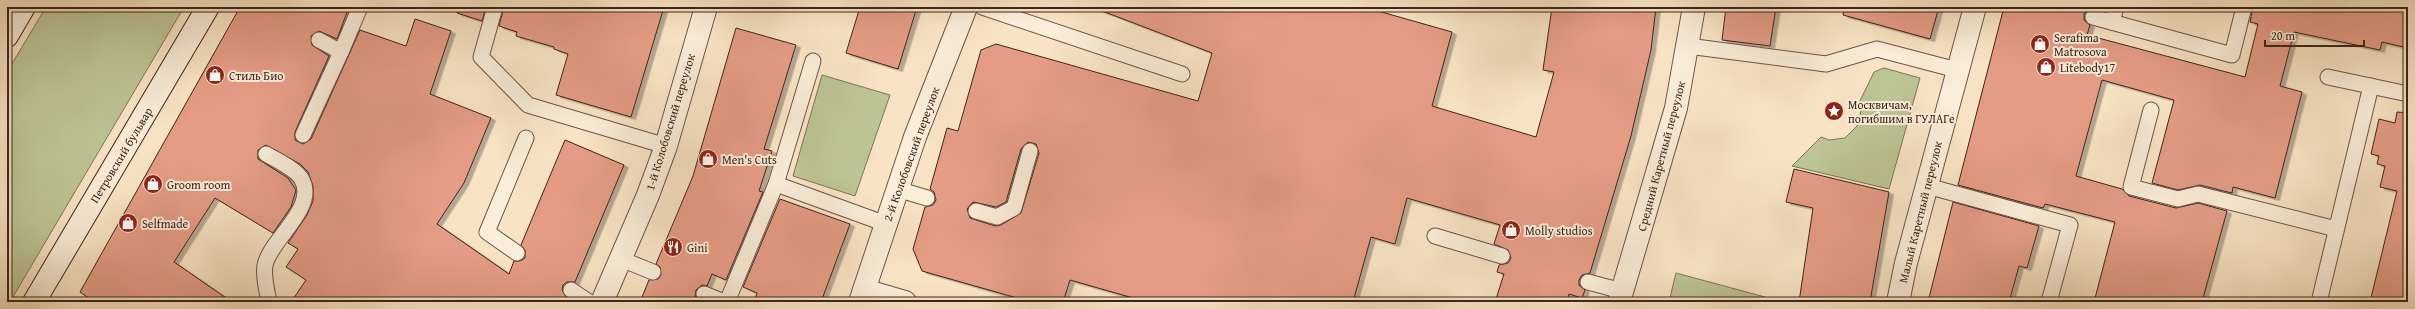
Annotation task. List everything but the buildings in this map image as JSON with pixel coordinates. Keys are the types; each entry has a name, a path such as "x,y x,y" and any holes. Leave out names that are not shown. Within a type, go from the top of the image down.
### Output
{"street":[{"name":"Петровский бульвар","path":"35,302 208,7"},
{"name":"1-й Колобовский переулок","path":"602,302 621,259 666,146 706,7"},
{"name":"2-й Колобовский переулок","path":"862,296 915,137 966,7"},
{"name":"Средний Каретный переулок","path":"1620,297 1676,108 1694,7"},
{"name":"Малый Каретный переулок","path":"1898,302 1906,263 1974,7"},
{"path":"862,296 906,302"}],"lane":[{"path":"303,135 360,7"},
{"path":"495,7 480,57 528,105 666,146"},
{"path":"982,7 1182,74"},
{"path":"2112,22 2116,7"},
{"path":"2092,17 2232,54 2244,7"},
{"path":"319,40 341,52"},
{"path":"1688,46 1826,64 1877,49 1957,70"},
{"path":"727,302 776,184 813,61"},
{"path":"2328,76 2408,94"},
{"path":"2320,302 2371,86"},
{"path":"2151,110 2132,188 2178,199 2198,194 2336,230"},
{"path":"517,253 487,232 526,138"},
{"path":"976,211 997,217 1014,208 1030,151"},
{"path":"266,154 298,174 305,193 301,208 267,260 265,280 269,302"},
{"path":"776,184 886,224"},
{"path":"1927,186 2070,225 2049,302"},
{"path":"897,189 927,198"},
{"path":"1435,236 1502,256"},
{"path":"621,259 653,272"},
{"path":"1588,282 1620,297"},
{"path":"571,290 589,302"},
{"path":"704,294 724,302"}],"green space":[{"path":"46,7 184,7 10,302 7,302 7,72"},
{"path":"1884,68 1920,78 1889,189 1792,166 1821,137 1829,140 1845,138 1857,126 1861,111 1859,103 1874,72"},
{"path":"822,75 890,95 855,196 793,176"},
{"path":"1676,273 1765,297 1764,302 1669,302"}],"place":[{"name":"Serafima Matrosova","path":"2040,44"},
{"name":"Litebody17","path":"2046,67"},
{"name":"Стиль Био","path":"215,75"},
{"name":"Москвичам, погибшим в ГУЛАГе","path":"1834,111"},
{"name":"Men's Cuts","path":"708,159"},
{"name":"Groom room","path":"153,184"},
{"name":"Selfmade","path":"128,223"},
{"name":"Molly studios","path":"1511,230"},
{"name":"Gini","path":"673,247"}]}
